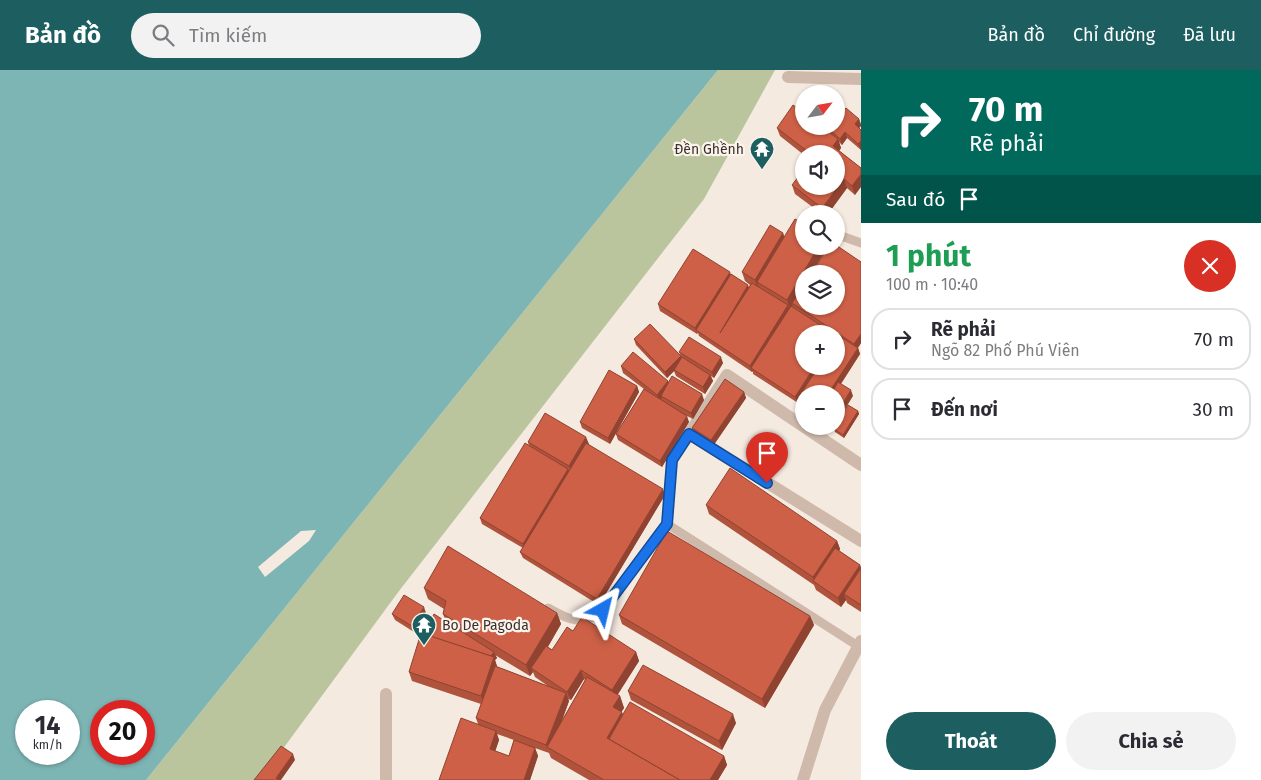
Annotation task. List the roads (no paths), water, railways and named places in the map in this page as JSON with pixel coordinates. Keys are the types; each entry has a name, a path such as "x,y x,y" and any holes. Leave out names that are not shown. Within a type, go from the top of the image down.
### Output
{"street":[{"path":"788,77 861,79"},
{"path":"861,465 727,375 689,434 861,541"},
{"path":"803,780 825,710 859,644"},
{"path":"386,694 386,780"}],"lane":[{"path":"845,237 861,243"},
{"path":"540,604 572,620 578,621 596,616 603,610 667,524 672,460 689,434"},
{"path":"667,524 859,644"}],"water":[{"path":"0,70 718,70 146,780 0,780"}],"place":[{"name":"Đền Ghềnh","path":"762,170"},
{"name":"Bo De Pagoda","path":"424,646"}]}
